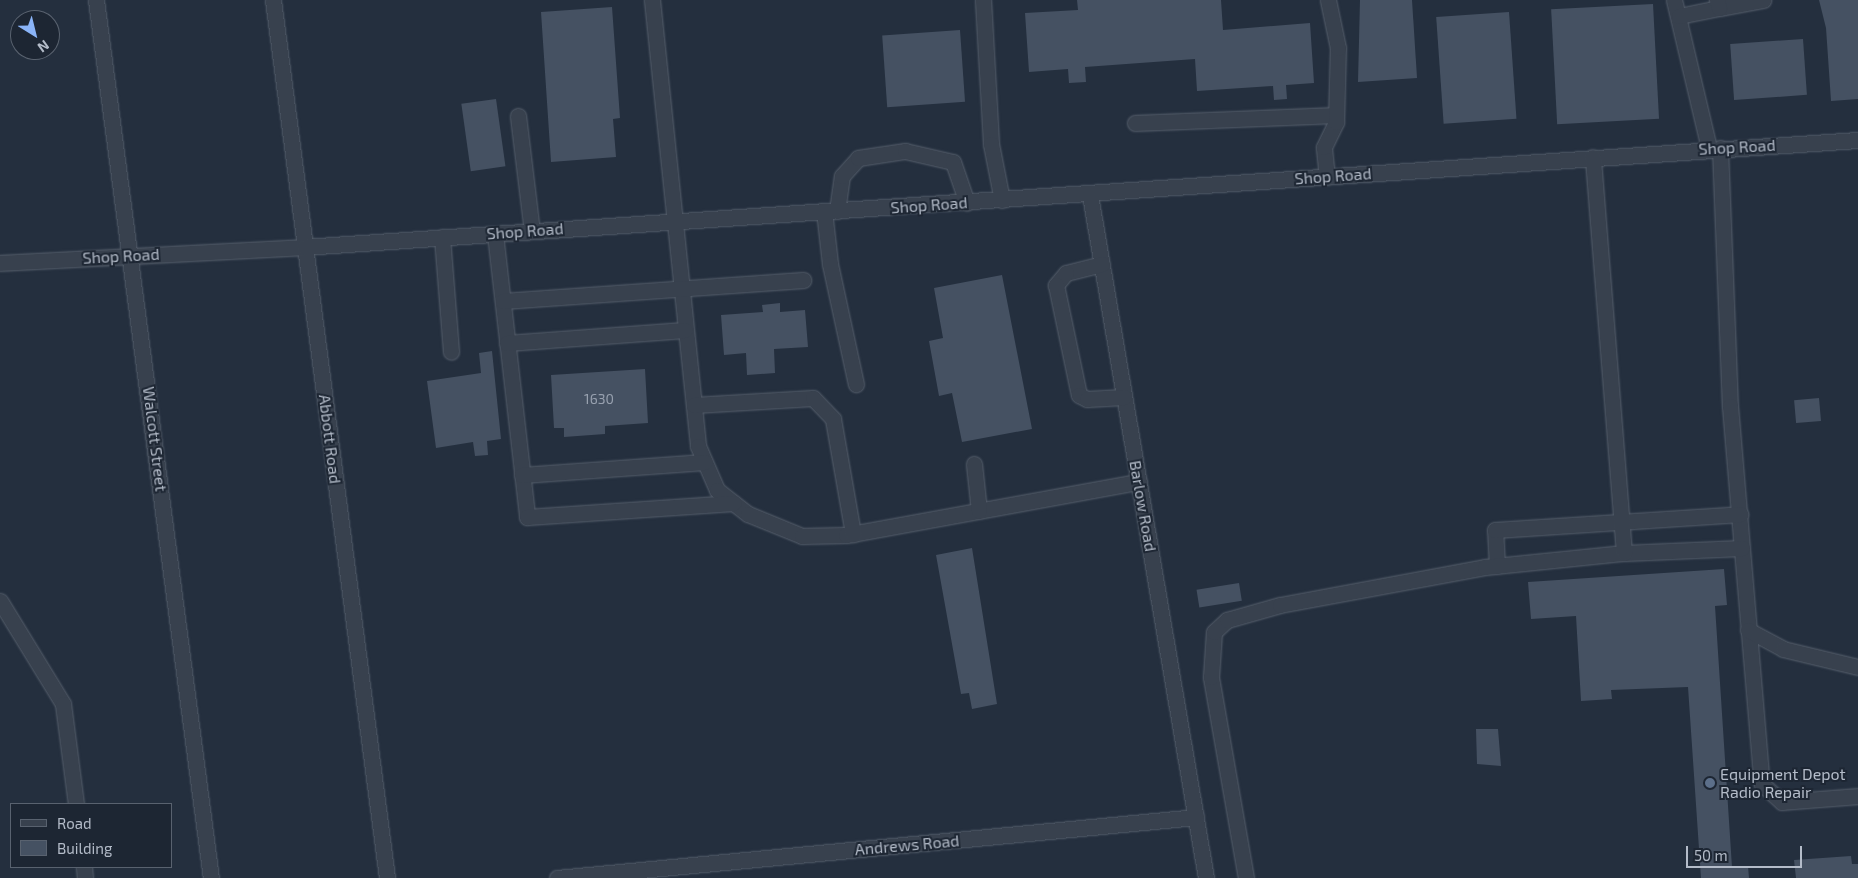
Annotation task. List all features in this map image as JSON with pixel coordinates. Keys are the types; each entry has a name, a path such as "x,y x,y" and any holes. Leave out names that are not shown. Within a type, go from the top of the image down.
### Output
{"street":[{"name":"Walcott Street","path":"96,0 132,255 211,878"},
{"name":"Abbott Road","path":"273,0 387,878"},
{"path":"652,0 698,446 717,490 748,514 802,536 853,534 1139,482"},
{"path":"983,0 991,144 1002,200"},
{"path":"1327,177 1324,147 1336,114 1338,48 1328,0"},
{"path":"1674,0 1715,148 1730,406 1762,784 1782,802 1858,796"},
{"path":"1678,16 1718,4 1763,0"},
{"path":"1135,123 1336,114"},
{"path":"518,116 532,231"},
{"name":"Shop Road","path":"0,263 304,247 674,221 1090,195 1715,148 1858,140"},
{"path":"856,384 830,264 830,211 842,176 858,158 905,151 953,162 967,203"},
{"path":"1593,157 1624,553"},
{"name":"Barlow Road","path":"1090,195 1196,817"},
{"path":"495,234 527,517 734,503"},
{"path":"442,237 451,352"},
{"path":"1102,264 1066,274 1056,285 1079,395 1087,399 1124,397"},
{"path":"503,300 681,286 803,280"},
{"path":"507,344 685,330"},
{"path":"694,405 813,398 833,419 853,534"},
{"path":"522,475 705,462"},
{"path":"974,464 980,511"},
{"path":"1497,566 1495,530 1740,514"},
{"path":"1246,878 1211,677 1214,632 1240,613 1497,566 1624,553 1742,548"},
{"path":"0,601 63,704 76,803"},
{"path":"1748,630 1783,649 1858,667"},
{"path":"1196,817 1206,878"},
{"name":"Andrews Road","path":"557,878 1196,817"}],"building":[{"path":"1077,0 1221,0 1223,30 1310,23 1314,83 1286,85 1287,99 1274,100 1273,86 1197,91 1195,59 1085,67 1086,82 1069,83 1068,69 1029,72 1025,13 1078,10"},
{"path":"1360,0 1412,0 1417,78 1358,82"},
{"path":"1819,0 1858,0 1858,99 1831,101 1826,28"},
{"path":"1653,4 1659,119 1557,124 1551,9"},
{"path":"612,7 620,118 613,119 616,157 551,162 541,12"},
{"path":"1509,12 1516,119 1444,124 1436,17"},
{"path":"960,30 965,102 887,107 882,35"},
{"path":"1803,39 1807,95 1734,100 1730,44"},
{"path":"496,99 505,166 471,171 461,104"},
{"path":"1002,275 1032,429 962,442 952,393 939,396 929,341 943,338 934,288"},
{"path":"780,303 780,312 805,310 808,347 774,349 775,373 747,375 746,353 724,355 721,315 763,312 762,305"},
{"path":"492,351 501,439 487,441 488,455 475,456 473,442 436,448 427,381 481,373 479,353"},
{"path":"645,369 648,423 605,426 605,434 564,437 564,428 554,428 551,375"},
{"path":"1819,398 1821,421 1796,423 1794,400"},
{"path":"972,548 997,704 972,709 969,693 961,694 936,555"},
{"name":"Equipment Depot Radio Repair","path":"1724,569 1727,605 1715,606 1732,867 1748,866 1749,878 1701,878 1688,687 1611,690 1612,699 1581,701 1576,616 1531,619 1528,582"},
{"path":"1239,583 1242,601 1199,608 1197,590"},
{"path":"1476,729 1498,729 1501,766 1477,764"},
{"path":"1851,856 1852,864 1858,864 1858,878 1796,878 1794,860"}],"place":[{"name":"Equipment Depot Radio Repair","path":"1710,783"}]}
